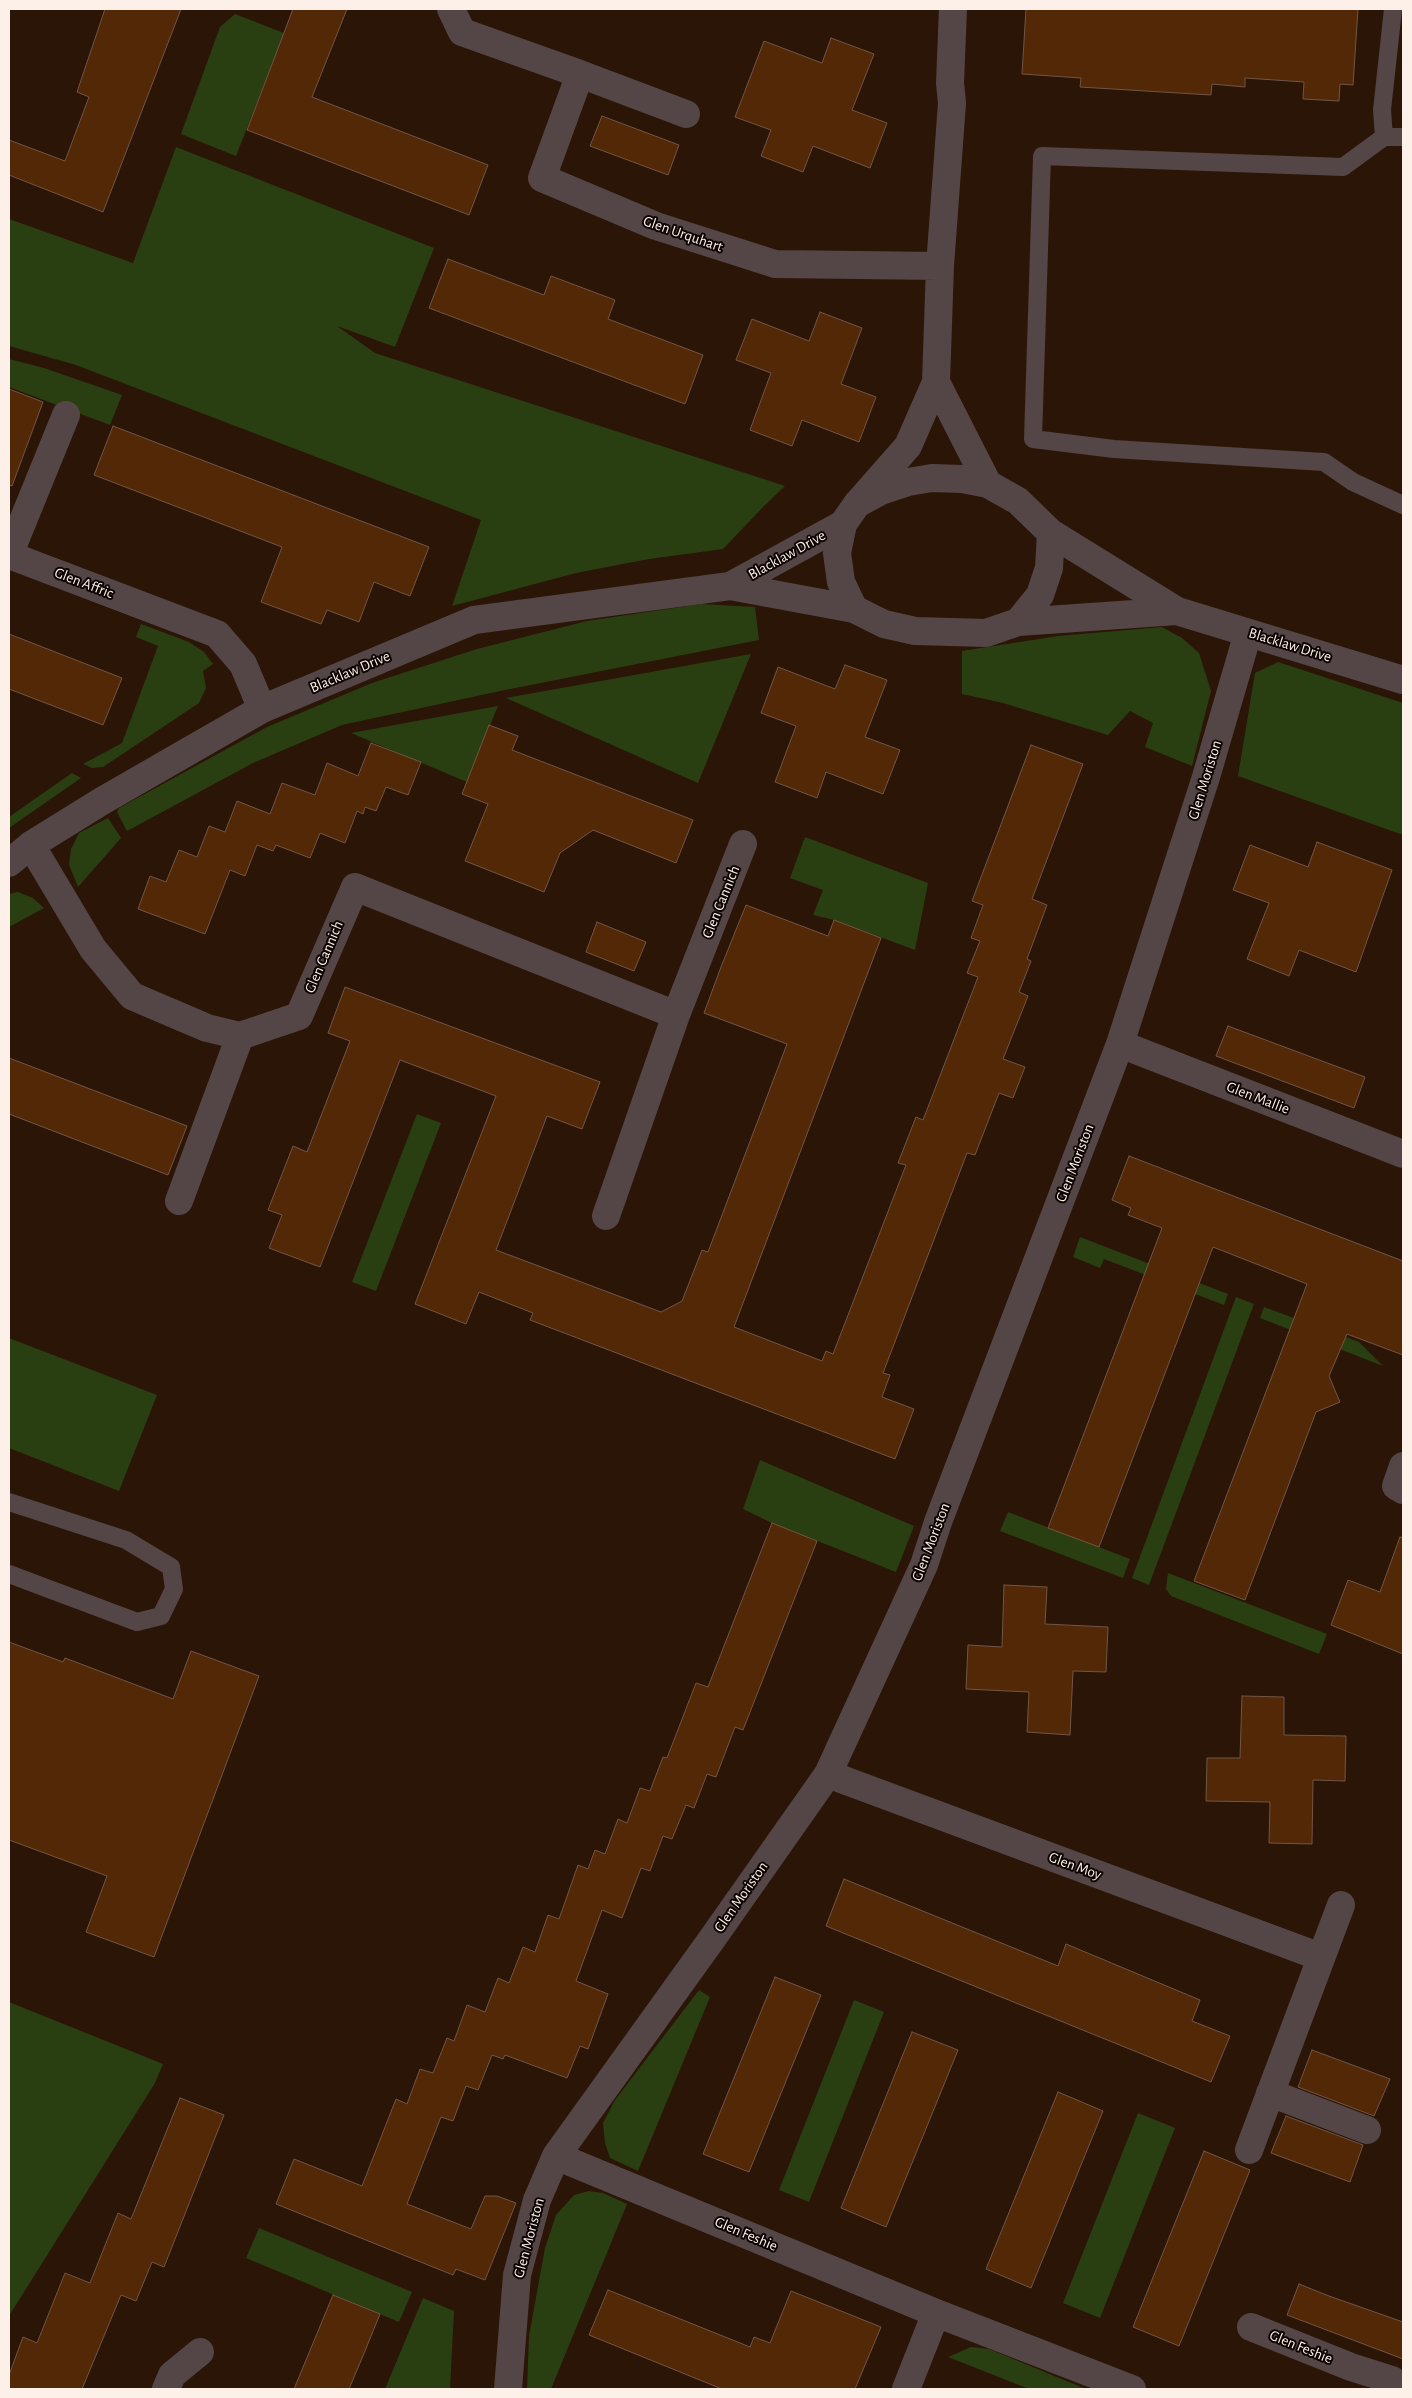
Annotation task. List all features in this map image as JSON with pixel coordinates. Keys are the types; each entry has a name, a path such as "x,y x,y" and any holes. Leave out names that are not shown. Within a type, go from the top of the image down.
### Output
{"street":[{"path":"451,9 462,32 686,114"},
{"path":"854,609 841,582 837,553 850,514 908,446 936,382 940,266 952,103 950,83 953,9"},
{"name":"Glen Urquhart","path":"580,74 542,178 656,226 775,264 940,266"},
{"path":"936,382 988,484"},
{"name":"Glen Affric","path":"66,415 9,555 217,634 243,664 262,709"},
{"name":"Blacklaw Drive","path":"730,586 850,514 881,491 908,482 932,478 962,479 988,484 1018,501 1051,533 1178,611 1403,680"},
{"path":"1018,622 1040,595 1049,568 1051,533"},
{"name":"Blacklaw Drive","path":"9,863 31,845 102,801 262,709 474,620 730,586 854,609 884,624 915,631 986,633 1018,622 1178,611"},
{"name":"Glen Moriston","path":"508,2389 517,2275 537,2200 556,2156 828,1774 924,1565 938,1522 1120,1044 1206,777 1248,633"},
{"name":"Glen Cannich","path":"606,1216 676,1015 744,844"},
{"path":"31,845 93,949 132,996 207,1028 240,1036 179,1200"},
{"name":"Glen Cannich","path":"240,1036 299,1016 355,887 676,1015"},
{"name":"Glen Mallie","path":"1120,1044 1401,1146"},
{"path":"1403,1466 1396,1486 1403,1490"},
{"name":"Glen Moy","path":"828,1774 1321,1957"},
{"path":"1249,2150 1341,1905"},
{"path":"1270,2094 1367,2130"},
{"name":"Glen Feshie","path":"556,2156 936,2313 1132,2389"},
{"path":"906,2389 936,2313"},
{"name":"Glen Feshie","path":"1251,2328 1346,2378 1392,2380"},
{"path":"166,2389 172,2375 200,2352"}],"lane":[{"path":"1384,138 1382,110 1393,9"},
{"path":"1403,138 1384,138 1343,167 1042,156 1033,439 1114,449 1324,462 1353,482 1403,505"},
{"path":"9,1502 126,1540 171,1567 174,1589 161,1616 137,1622 9,1574"}],"green space":[{"path":"235,14 284,33 236,156 181,134 220,27"},
{"path":"176,147 434,248 395,347 337,326 375,353 785,486 723,549 649,559 576,573 452,606 481,520 76,365 9,346 9,219 133,263"},
{"path":"9,359 44,368 122,395 110,425 9,387"},
{"path":"701,604 755,607 759,640 505,690 342,725 253,763 127,831 117,812 119,808 267,727 372,683 477,649 587,621"},
{"path":"141,624 189,642 204,652 213,664 203,671 206,688 199,703 103,767 92,768 83,764 122,743 158,646 136,637"},
{"path":"1162,627 1182,638 1199,653 1211,691 1192,766 1145,747 1153,723 1130,711 1108,735 1003,703 962,694 962,651 1058,636"},
{"path":"751,654 698,783 506,698"},
{"path":"1278,662 1403,703 1403,835 1238,776 1255,673"},
{"path":"498,706 467,782 351,733"},
{"path":"72,773 81,778 9,828 9,817"},
{"path":"108,818 121,838 78,887 69,865 71,849 79,833"},
{"path":"805,837 928,883 915,950 834,920 813,915 823,890 790,878"},
{"path":"18,892 33,898 44,908 9,927 9,894"},
{"path":"417,1114 441,1123 376,1291 352,1282"},
{"path":"1080,1237 1228,1294 1224,1305 1104,1259 1100,1268 1073,1257"},
{"path":"1236,1297 1254,1304 1149,1585 1132,1578"},
{"path":"1264,1307 1359,1342 1383,1366 1260,1318"},
{"path":"9,1338 157,1395 119,1491 9,1448"},
{"path":"760,1460 914,1526 896,1572 772,1523 743,1509"},
{"path":"1008,1512 1130,1559 1123,1578 1000,1531"},
{"path":"1168,1573 1327,1634 1319,1654 1171,1596 1166,1589"},
{"path":"699,1990 710,1997 638,2171 610,2158 605,2143 603,2123 615,2100"},
{"path":"854,2000 884,2012 809,2202 779,2190"},
{"path":"9,2002 163,2064 155,2083 9,2316"},
{"path":"1138,2113 1175,2128 1100,2318 1063,2303"},
{"path":"589,2191 603,2193 627,2204 551,2389 527,2389 529,2336 545,2248 556,2215 574,2195"},
{"path":"259,2228 412,2292 399,2322 246,2258"},
{"path":"423,2298 454,2311 450,2389 385,2389"},
{"path":"971,2347 989,2349 1086,2389 1029,2389 948,2357"}],"building":[{"path":"105,9 181,9 103,212 9,175 9,140 65,161 89,97 77,92"},
{"path":"293,9 347,9 312,97 488,165 469,215 247,130"},
{"path":"1026,9 1358,9 1353,85 1340,84 1339,101 1303,99 1304,82 1245,78 1245,87 1212,84 1211,95 1080,87 1081,78 1022,74"},
{"path":"831,38 874,54 852,110 887,123 870,168 813,146 803,172 761,156 771,130 735,117 764,41 822,63"},
{"path":"602,116 679,145 668,175 590,146"},
{"path":"448,259 544,295 551,276 615,300 608,319 703,355 685,404 429,308"},
{"path":"820,312 862,328 841,384 876,397 859,442 802,420 792,446 750,430 771,373 736,360 752,319 809,341"},
{"path":"9,389 43,402 12,486 9,485"},
{"path":"113,426 429,547 410,596 374,582 359,622 327,610 321,624 261,602 282,547 94,475"},
{"path":"9,634 122,678 103,725 9,689"},
{"path":"845,665 887,680 865,737 900,750 883,794 826,772 817,798 775,782 796,726 761,713 778,667 835,689"},
{"path":"489,725 518,736 512,750 693,820 676,863 593,830 560,853 544,892 465,861 488,804 462,794"},
{"path":"371,743 421,762 408,795 386,787 376,811 365,807 363,814 357,811 345,843 320,833 310,858 276,845 273,851 257,845 245,876 230,870 205,934 138,909 150,876 166,882 179,850 197,857 209,826 225,832 237,801 270,814 282,783 315,795 327,763 358,776"},
{"path":"1031,745 1083,764 1032,899 1047,905 1027,959 1031,961 1019,992 1028,996 1003,1059 1025,1067 1013,1098 999,1093 975,1155 967,1153 883,1373 890,1375 882,1397 914,1409 895,1459 530,1320 533,1313 479,1292 466,1324 415,1304 496,1096 400,1060 320,1267 269,1248 282,1215 268,1210 293,1146 307,1152 350,1041 328,1033 345,987 600,1082 582,1129 547,1116 496,1250 661,1312 682,1301 702,1250 708,1252 787,1044 704,1013 721,967 746,905 828,936 834,920 881,938 734,1327 822,1361 826,1351 833,1354 906,1165 898,1163 916,1117 923,1120 978,977 967,973 980,941 971,938 983,905 972,901"},
{"path":"1317,842 1392,870 1356,972 1299,950 1289,976 1247,959 1269,903 1233,890 1250,845 1308,867"},
{"path":"597,922 646,942 634,971 586,952"},
{"path":"1228,1026 1365,1077 1354,1108 1216,1056"},
{"path":"9,1058 187,1126 168,1175 9,1114"},
{"path":"1129,1156 1403,1261 1403,1355 1347,1334 1329,1376 1340,1402 1316,1412 1245,1600 1194,1581 1307,1284 1213,1247 1099,1547 1048,1528 1162,1228 1128,1215 1131,1208 1112,1200"},
{"path":"772,1523 817,1541 743,1730 735,1727 716,1777 707,1774 694,1808 686,1805 672,1839 663,1836 650,1871 641,1868 622,1918 602,1910 576,1981 608,1994 588,2049 580,2046 567,2078 505,2055 503,2059 492,2055 478,2090 466,2086 453,2121 441,2117 407,2204 471,2229 485,2196 497,2196 516,2203 485,2280 456,2269 453,2275 276,2204 294,2159 362,2186 396,2099 407,2104 420,2069 433,2073 447,2038 454,2041 467,2005 485,2012 498,1978 509,1983 523,1947 535,1952 548,1915 559,1919 578,1865 588,1869 595,1850 605,1854 618,1819 627,1823 640,1788 650,1791 663,1757 667,1758 696,1683 708,1687"},
{"path":"1400,1537 1403,1538 1403,1654 1331,1625 1348,1580 1380,1592"},
{"path":"1004,1585 1047,1587 1045,1624 1108,1627 1106,1672 1073,1671 1070,1735 1027,1732 1029,1692 966,1689 968,1645 1002,1647"},
{"path":"9,1642 63,1662 65,1658 173,1699 191,1651 259,1676 154,1957 86,1932 107,1876 9,1840"},
{"path":"1242,1696 1284,1697 1284,1735 1346,1736 1345,1781 1313,1780 1312,1844 1269,1843 1270,1802 1206,1801 1207,1758 1240,1758"},
{"path":"844,1879 1058,1966 1066,1944 1200,2000 1192,2021 1230,2036 1211,2082 826,1926"},
{"path":"775,1977 821,1995 749,2172 703,2154"},
{"path":"912,2032 958,2050 886,2227 841,2208"},
{"path":"1312,2050 1390,2079 1374,2116 1298,2087"},
{"path":"1058,2092 1103,2111 1031,2288 986,2269"},
{"path":"180,2098 224,2115 164,2267 152,2262 136,2301 121,2295 82,2389 9,2389 9,2375 23,2337 37,2343 65,2273 90,2283 118,2213 131,2219"},
{"path":"1286,2116 1363,2145 1350,2182 1271,2153"},
{"path":"1204,2151 1250,2170 1179,2346 1133,2327"},
{"path":"1299,2284 1403,2322 1403,2359 1287,2315"},
{"path":"608,2290 750,2347 754,2337 770,2343 791,2291 881,2327 855,2389 722,2389 589,2335"},
{"path":"333,2295 380,2314 365,2351 349,2389 294,2389"}]}
